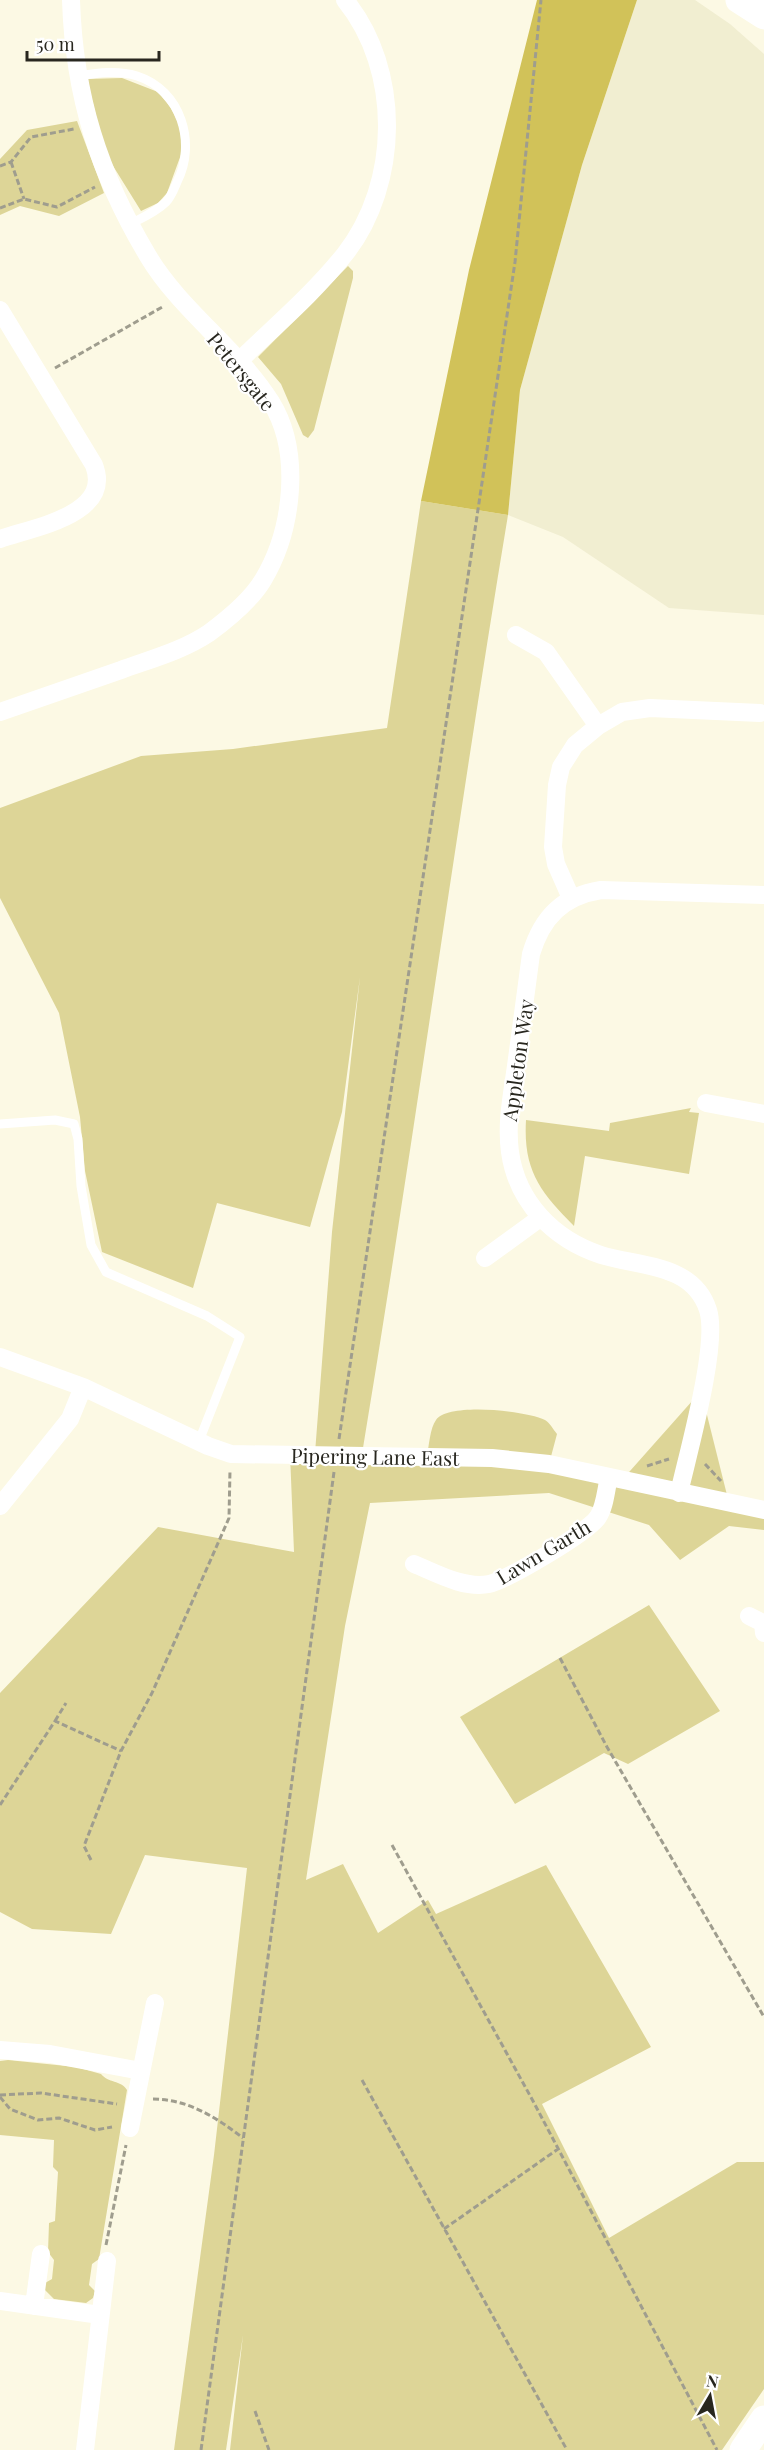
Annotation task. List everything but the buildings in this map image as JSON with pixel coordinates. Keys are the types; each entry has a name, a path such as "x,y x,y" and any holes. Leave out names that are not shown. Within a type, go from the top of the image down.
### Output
{"street":[{"name":"Petersgate","path":"0,712 179,650 230,616 262,581 285,527 289,463 283,426 270,401 239,361 177,296 149,259 108,180 89,126 78,76 73,45 71,0"},
{"path":"239,361 336,265 357,236 375,198 385,147 385,97 374,51 364,29 345,0"},
{"path":"739,0 764,16"},
{"path":"0,538 75,513 88,504 96,492 99,477 94,465 2,317"},
{"path":"516,634 546,652 598,726"},
{"path":"571,898 556,864 553,847 557,785 561,767 575,746 598,726 622,712 650,708 762,709"},
{"name":"Appleton Way","path":"679,1493 708,1356 711,1328 708,1310 694,1286 678,1275 584,1249 562,1236 540,1218 525,1198 515,1175 507,1126 531,954 537,934 547,918 571,898 601,890 764,895"},
{"path":"706,1102 764,1114"},
{"path":"485,1258 540,1218"},
{"name":"Pipering Lane East","path":"0,1357 83,1387 231,1454 492,1458 549,1464 764,1510"},
{"path":"0,1506 70,1419 83,1387"},
{"name":"Lawn Garth","path":"414,1564 456,1581 471,1584 488,1584 506,1577 587,1530 599,1516 609,1477"},
{"path":"130,2128 155,2003"},
{"path":"0,2050 50,2054 141,2072"},
{"path":"34,2306 41,2254"},
{"path":"85,2450 107,2261"},
{"path":"0,2301 100,2315"},
{"path":"743,2450 764,2419"}],"lane":[{"path":"78,76 106,72 139,76 163,90 181,119 187,151 182,174 168,201 152,213 130,224"},
{"path":"0,1124 55,1120 74,1124 78,1139 81,1186 91,1245 106,1272 207,1316 240,1337 199,1441"}],"path":[{"path":"201,2450 337,1454 515,262 541,0"},
{"path":"0,166 11,162 31,137 89,126"},
{"path":"11,162 24,199"},
{"path":"0,208 24,199 57,207 108,180"},
{"path":"40,376 177,296"},
{"path":"92,1860 84,1846 121,1751 152,1693 230,1518 231,1454"},
{"path":"560,1658 607,1747 764,2017"},
{"path":"0,1805 66,1703"},
{"path":"56,1721 121,1751"},
{"path":"392,1845 558,2150 717,2450"},
{"path":"362,2080 567,2450"},
{"path":"0,2096 41,2093 135,2107 143,2106 150,2099 183,2103 243,2138"},
{"path":"0,2096 10,2109 38,2120 59,2118 95,2130 117,2126 130,2128 119,2171 105,2253 107,2261"},
{"path":"444,2229 558,2150"},
{"path":"255,2411 270,2450"}],"shaded area":[{"path":"537,0 637,0 582,165 520,390 508,515 421,501 469,270"},
{"path":"637,0 695,0 730,24 764,54 764,615 669,608 563,537 508,515 520,390 582,165"},
{"path":"122,78 158,92 171,108 182,130 183,149 167,193 158,203 141,211 105,153 87,79"},
{"path":"77,121 104,193 59,216 20,206 0,215 0,159 27,130"},
{"path":"348,266 353,271 353,278 314,430 308,438 303,435 281,384 258,357"},
{"path":"421,501 508,515 362,1454 427,1456 434,1423 444,1414 471,1410 506,1411 535,1417 550,1424 557,1434 549,1464 622,1480 701,1391 729,1503 764,1510 764,1530 729,1526 680,1560 649,1525 549,1493 370,1503 345,1626 306,1880 343,1864 378,1933 428,1900 436,1914 546,1865 651,2047 542,2104 609,2238 737,2162 764,2162 764,2389 722,2450 230,2450 243,2335 226,2450 174,2450 214,2155 247,1868 145,1855 111,1934 32,1929 0,1912 0,1693 158,1527 294,1552 290,1454 315,1453 332,1232 360,977 342,1112 310,1227 217,1203 193,1288 102,1252 85,1171 80,1117 59,1013 0,898 0,808 141,756 233,749 387,728"},
{"path":"691,1108 689,1112 699,1113 689,1174 585,1156 574,1226 543,1191 531,1167 527,1153 526,1120 609,1131 610,1123"},
{"path":"649,1605 720,1711 628,1764 604,1753 515,1804 460,1717"},
{"path":"0,2061 76,2067 101,2074 127,2090 99,2259 92,2264 89,2285 95,2291 93,2298 86,2303 54,2299 44,2289 45,2283 52,2279 54,2260 48,2252 49,2223 55,2221 58,2172 53,2167 54,2140 0,2135"}]}
